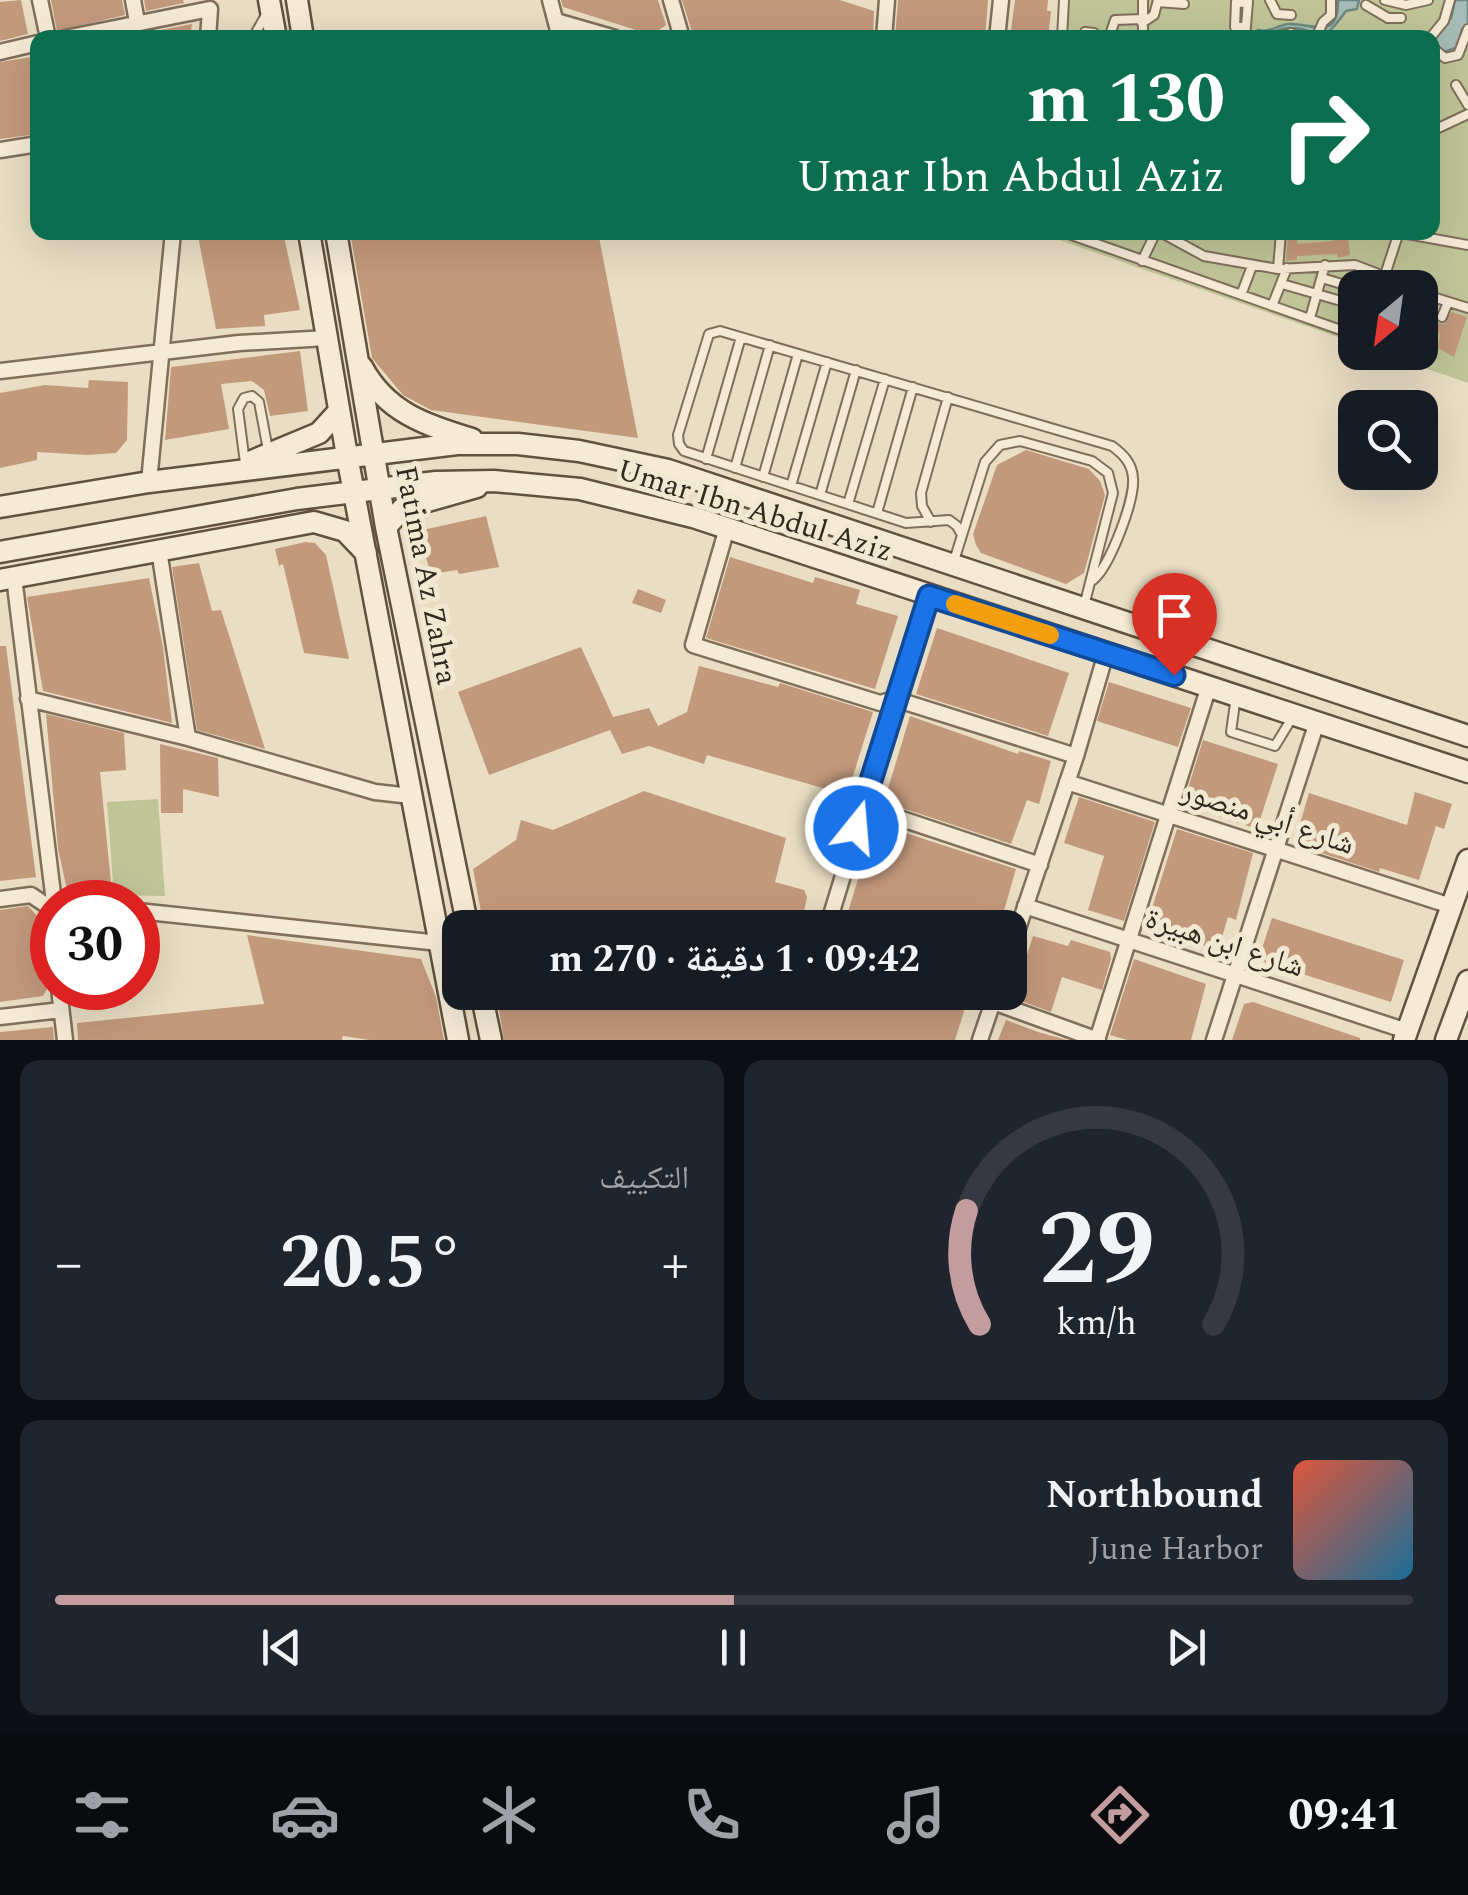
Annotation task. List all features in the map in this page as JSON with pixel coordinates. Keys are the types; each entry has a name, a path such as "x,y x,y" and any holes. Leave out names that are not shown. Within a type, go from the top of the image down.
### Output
{"main road":[{"path":"297,0 303,30"},
{"path":"270,2 275,30"},
{"path":"310,240 347,456 458,1040"},
{"name":"Fatima Az Zahra","path":"337,240 378,488 464,910"},
{"path":"356,354 370,381 396,408 430,426 488,444"},
{"path":"224,472 319,434 339,411"},
{"name":"Umar Ibn Abdul Aziz","path":"0,504 427,446 488,444 579,450 638,462 1084,606 1468,736"},
{"path":"386,527 397,512 408,506 494,481"},
{"name":"Umar Ibn Abdul Aziz","path":"0,552 354,491 436,482 494,481 609,494 727,528 1466,771"},
{"path":"7,578 314,522 345,531 367,555"},
{"path":"1406,1035 1468,860"},
{"path":"1446,1040 1468,981"},
{"path":"485,1010 491,1040"}],"street":[{"path":"40,0 46,30"},
{"path":"132,0 137,22"},
{"path":"550,0 558,30"},
{"path":"671,0 680,30"},
{"path":"870,0 887,3 885,30"},
{"path":"997,30 1000,0"},
{"path":"100,30 210,9 209,30"},
{"path":"556,22 585,30"},
{"path":"0,52 30,45"},
{"path":"0,150 30,145"},
{"path":"150,482 172,240"},
{"path":"0,372 239,343 327,338"},
{"path":"727,528 694,645 880,702 895,699 1076,756"},
{"path":"159,550 188,738"},
{"path":"7,578 28,698 51,880"},
{"path":"832,910 929,596"},
{"path":"1024,910 1068,782 1106,652"},
{"path":"1027,1010 1097,1040 1209,686"},
{"path":"28,698 188,738 375,792 411,796"},
{"path":"1214,1040 1317,722"},
{"name":"شارع أبي منصور","path":"1068,782 1451,906"},
{"path":"863,806 1040,864"},
{"path":"0,899 30,895"},
{"name":"شارع ابن هبيرة","path":"1025,906 1406,1035"},
{"path":"160,913 439,943"},
{"path":"0,1017 61,1010 65,1040"},
{"path":"980,1040 990,1010"}],"lane":[{"path":"1062,30 1064,0"},
{"path":"1142,30 1143,0"},
{"path":"1270,0 1277,14 1291,14"},
{"path":"1320,30 1333,10 1331,0"},
{"path":"1385,0 1406,6 1428,0"},
{"path":"1112,30 1115,20 1143,21 1154,15 1158,1 1184,4"},
{"path":"257,30 270,2"},
{"path":"1245,30 1248,2"},
{"path":"1437,30 1444,21 1447,3"},
{"path":"1366,6 1398,21 1406,6"},
{"path":"1446,58 1462,50 1468,29"},
{"path":"1440,53 1446,58 1447,69"},
{"path":"1456,85 1468,105"},
{"path":"1440,127 1468,114"},
{"path":"1085,240 1338,329"},
{"path":"1142,261 1154,240"},
{"path":"1173,240 1204,256 1252,266 1355,265 1363,270"},
{"path":"1272,306 1282,284 1281,240"},
{"path":"1386,270 1396,240"},
{"path":"1439,240 1468,245"},
{"path":"1310,318 1322,278 1322,266 1316,255"},
{"path":"1242,295 1252,266"},
{"path":"1322,278 1338,283"},
{"path":"1282,284 1338,300"},
{"path":"1438,299 1468,308"},
{"path":"1442,317 1448,302"},
{"path":"962,536 950,520 912,524 684,451 678,436 707,337 717,330 1104,442 1124,456 1131,470 1132,486 1109,562 1093,580"},
{"path":"706,458 741,337"},
{"path":"735,468 770,345"},
{"path":"763,477 798,354"},
{"path":"791,486 827,362"},
{"path":"820,495 856,370"},
{"path":"848,504 885,379"},
{"path":"876,513 913,387"},
{"path":"245,463 238,409 244,398 252,396 259,402 269,454"},
{"path":"932,522 924,512 921,493 948,397"},
{"path":"954,564 985,462 1000,444 1020,440 1092,461 1108,473 1114,493 1084,606"},
{"path":"1236,695 1230,732 1274,746 1294,714"}],"green space":[{"path":"1059,0 1468,0 1468,383 1430,370 1438,370 1438,270 1338,270 1338,337 1059,240 1440,240 1440,30 1057,30"},
{"path":"158,799 165,896 160,896 160,880 113,880 107,802"}],"water":[{"path":"1338,0 1359,0 1357,9 1346,11 1330,30 1269,30 1288,24 1328,26 1337,13"},
{"path":"1455,0 1468,0 1468,24 1462,29 1458,47 1444,52 1440,48 1440,31 1451,18"}],"building":[{"path":"21,0 28,34 0,41 0,2"},
{"path":"51,0 122,0 125,15 57,30"},
{"path":"144,0 183,0 184,3 146,11"},
{"path":"561,0 658,0 666,25 659,30 636,30 563,7"},
{"path":"682,0 840,0 874,11 873,30 691,30"},
{"path":"898,0 988,0 986,30 896,30"},
{"path":"1015,0 1048,0 1049,30 1011,30"},
{"path":"192,24 191,30 161,30"},
{"path":"30,57 30,135 0,139 0,62"},
{"path":"199,240 285,240 300,310 264,315 265,326 216,329"},
{"path":"351,240 600,240 638,438 431,410 403,395 372,358"},
{"path":"1288,240 1298,240 1297,244 1348,240 1350,255 1297,256 1297,260 1286,261"},
{"path":"1452,312 1467,317 1454,357 1438,348 1438,323 1444,324"},
{"path":"300,351 308,411 270,416 264,390 252,381 221,384 229,429 165,440 171,367"},
{"path":"89,380 128,382 127,440 116,453 37,452 37,460 0,468 0,393 45,385 88,388"},
{"path":"1026,450 1089,469 1100,481 1105,495 1084,573 1066,584 981,553 976,545 973,534 997,465"},
{"path":"486,516 499,567 431,574 418,531"},
{"path":"315,543 326,555 349,659 304,653 283,564 279,566 275,549"},
{"path":"730,557 813,583 815,577 860,590 856,604 898,616 875,689 706,638"},
{"path":"199,563 212,611 221,610 265,749 197,730 172,567"},
{"path":"149,578 163,647 172,723 43,691 27,597"},
{"path":"638,589 666,600 661,613 632,603"},
{"path":"937,628 1069,673 1048,736 916,694"},
{"path":"0,646 6,646 36,877 0,881"},
{"path":"581,647 613,717 649,708 658,726 687,712 699,666 778,687 780,683 873,712 847,795 707,755 704,764 649,746 622,754 610,730 489,775 458,692"},
{"path":"1109,682 1191,708 1178,747 1097,721"},
{"path":"46,714 124,733 126,770 100,772 111,880 65,880 58,849"},
{"path":"910,716 1018,754 1019,751 1051,761 1039,804 1027,800 1011,844 884,802"},
{"path":"1203,740 1278,764 1257,829 1183,804"},
{"path":"160,744 218,758 219,797 183,789 183,813 161,813"},
{"path":"644,791 786,838 775,882 804,890 804,910 481,910 473,869 516,840 521,820 553,830"},
{"path":"1415,792 1452,804 1444,829 1436,826 1419,880 1380,868 1379,872 1294,844 1309,793 1407,825"},
{"path":"1079,797 1155,822 1124,921 1088,910 1104,856 1064,843"},
{"path":"875,823 1016,869 1004,910 849,910"},
{"path":"1177,829 1253,853 1236,920 1228,917 1218,950 1146,927"},
{"path":"30,908 30,998 0,1002 0,910"},
{"path":"1272,918 1404,960 1391,1002 1258,960"},
{"path":"247,935 421,959 436,997 444,1040 343,1036 342,1040 78,1040 77,1023 264,1004"},
{"path":"1033,936 1068,946 1071,940 1110,952 1111,959 1102,990 1062,977 1051,1012 1027,1003 1027,955"},
{"path":"1134,959 1206,984 1191,1040 1127,1040 1110,1035"},
{"path":"1253,1002 1360,1040 1232,1040 1244,1004"},
{"path":"499,1010 964,1010 955,1040 504,1040"},
{"path":"1006,1020 1038,1032 1067,1040 998,1040"},
{"path":"53,1027 54,1040 0,1040 0,1032"}],"slow traffic":[{"path":"955,604 1050,635"}],"route":[{"path":"856,828 929,596 1174,675"}]}
